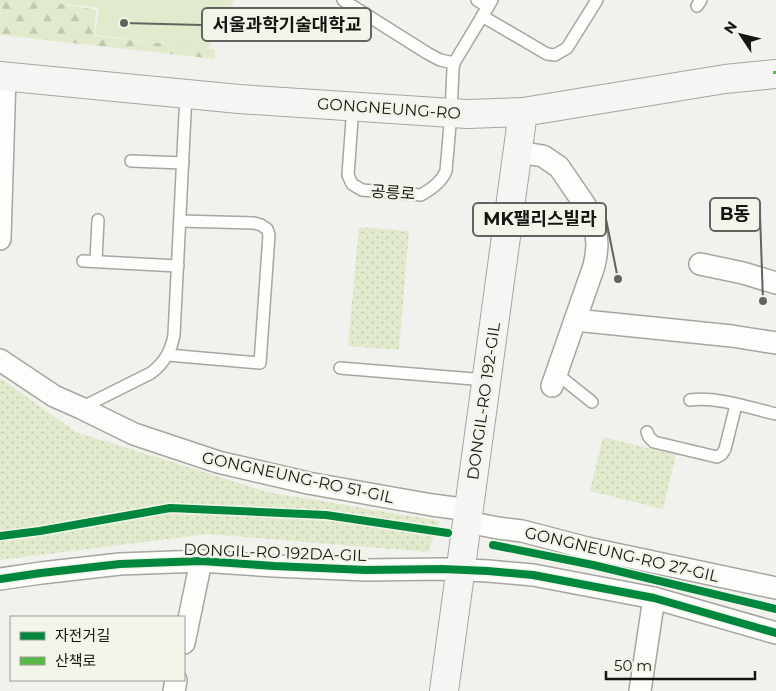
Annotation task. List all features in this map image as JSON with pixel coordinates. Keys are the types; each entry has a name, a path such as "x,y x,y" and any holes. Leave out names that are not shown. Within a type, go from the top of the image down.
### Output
{"street":[{"name":"GONGNEUNG-RO","path":"2,76 239,99 467,114 523,112 725,79 776,73"},
{"path":"0,239 2,76"},
{"name":"DONGIL-RO 192-GIL","path":"444,691 523,112"},
{"path":"518,152 543,156 559,167 585,205 592,218 596,232 596,256 555,380"},
{"path":"700,264 743,273 776,283"},
{"path":"575,320 775,339"},
{"name":"GONGNEUNG-RO 51-GIL","path":"0,360 54,396 134,434 218,462 308,482 432,505 468,516"},
{"name":"GONGNEUNG-RO 27-GIL","path":"468,516 498,528 522,531 587,548 776,588"},
{"path":"185,638 201,561"},
{"name":"DONGIL-RO 192DA-GIL","path":"0,579 120,564 201,561 366,570 460,570 533,575 654,598 776,633"},
{"path":"640,691 654,598"}],"lane":[{"path":"343,0 427,53 440,60 454,63 487,8"},
{"path":"477,0 547,54 555,55 568,48 597,0"},
{"name":"공릉로","path":"353,106 348,175 352,184 362,190 421,195 443,177 446,171 454,63"},
{"path":"81,408 151,373 159,367 172,346 178,266 186,94"},
{"path":"131,161 183,163"},
{"path":"96,261 98,220"},
{"path":"168,355 260,362 269,235 267,229 254,223 180,221"},
{"path":"83,260 178,266"},
{"path":"340,368 486,380"},
{"path":"555,380 592,402"},
{"path":"690,400 704,398 776,414"},
{"path":"648,432 649,437 654,442 717,457 725,449 736,405"}],"green space":[{"path":"0,0 43,0 96,10 94,36 215,49 215,59 0,35"},
{"path":"33,0 234,0 208,49 95,35 99,8"},
{"path":"359,227 409,231 399,350 348,346"},
{"path":"0,378 76,432 268,492 440,521 428,552 208,534 0,560"},
{"path":"603,437 676,455 663,509 590,491"}],"cycle path":[{"path":"0,536 40,531 170,508 326,515 448,533"},
{"path":"493,545 593,565 776,609"},
{"path":"0,579 120,564 201,561 366,570 442,569 488,571 533,575 654,598 776,633"}],"place":[{"name":"서울과학기술대학교","path":"124,23"},
{"name":"MK팰리스빌라","path":"618,279"},
{"name":"B동","path":"763,301"}]}
